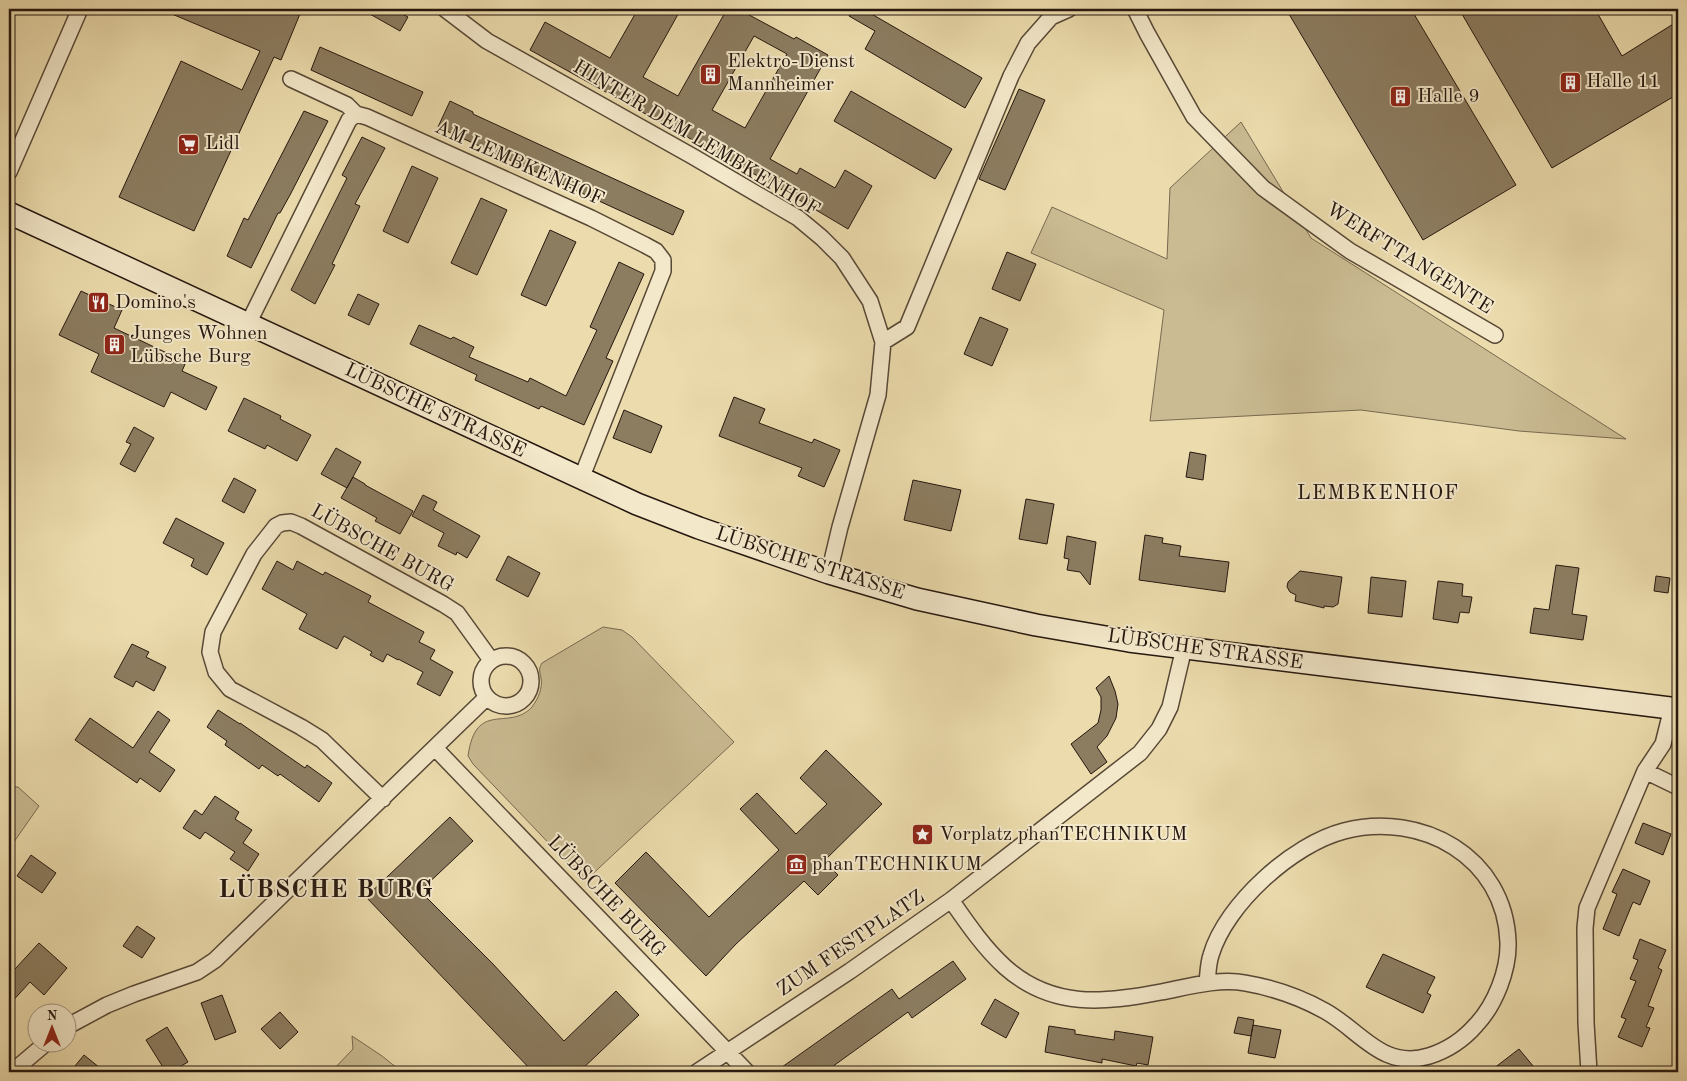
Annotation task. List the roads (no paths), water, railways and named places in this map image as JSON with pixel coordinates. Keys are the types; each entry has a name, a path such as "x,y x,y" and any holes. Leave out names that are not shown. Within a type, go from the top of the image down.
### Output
{"street":[{"path":"9,172 80,9"},
{"name":"HINTER DEM LEMBKENHOF","path":"445,9 487,41 798,218 842,258 870,301 883,342 878,396 840,527 829,573"},
{"path":"883,342 907,327 1011,76 1028,43 1051,17 1069,9"},
{"name":"WERFTTANGENTE","path":"1135,9 1194,117 1263,188 1350,250 1496,335"},
{"name":"AM LEMBKENHOF","path":"291,79 347,105 356,114 376,121 591,218 656,251 663,260 663,271 581,479"},
{"path":"248,324 349,120 356,114"},
{"name":"LÜBSCHE STRASSE","path":"9,213 637,504 698,528 829,573 917,599 1036,625 1129,641 1675,709 1663,744 1645,771 1587,908 1585,928 1586,1014 1589,1072"},
{"name":"LÜBSCHE BURG","path":"383,799 322,740 302,727 230,689 216,672 210,652 213,632 254,554 268,535 276,526 291,522 437,600 457,614 491,660"},
{"name":"ZUM FESTPLATZ","path":"697,1072 850,971 951,900 1140,753 1159,729 1170,707 1184,648"},
{"path":"506,656 521,661 529,671 530,687 522,700 508,706 500,706 486,697 481,685 481,676 491,660 506,656"},
{"path":"78,1021 107,1005 197,972 215,960 486,697"},
{"name":"LÜBSCHE BURG","path":"435,748 727,1051"},
{"path":"1645,771 1678,787"},
{"path":"951,900 978,937 1003,966 1019,978 1042,990 1069,998 1102,1001 1207,983 1242,982 1294,995 1328,1013 1403,1066 1438,1053 1455,1044 1487,1014 1495,1000 1508,945 1503,912 1497,896 1486,877 1473,861 1445,842 1423,833 1388,827 1344,831 1307,848 1268,874 1241,902 1218,937 1210,957 1207,983"},
{"path":"727,1051 747,1072"},
{"path":"12,1072 33,1054"}],"place":[{"name":"Elektro-Dienst Mannheimer","path":"711,74"},
{"name":"Halle 11","path":"1570,82"},
{"name":"Halle 9","path":"1401,97"},
{"name":"Lidl","path":"189,144"},
{"name":"Domino's","path":"99,303"},
{"name":"Junges Wohnen Lübsche Burg","path":"114,345"},
{"name":"Vorplatz phanTECHNIKUM","path":"923,835"},
{"name":"phanTECHNIKUM","path":"796,865"}],"district":[{"name":"LEMBKENHOF","path":"1378,493"},
{"name":"LÜBSCHE BURG","path":"326,890"}]}
